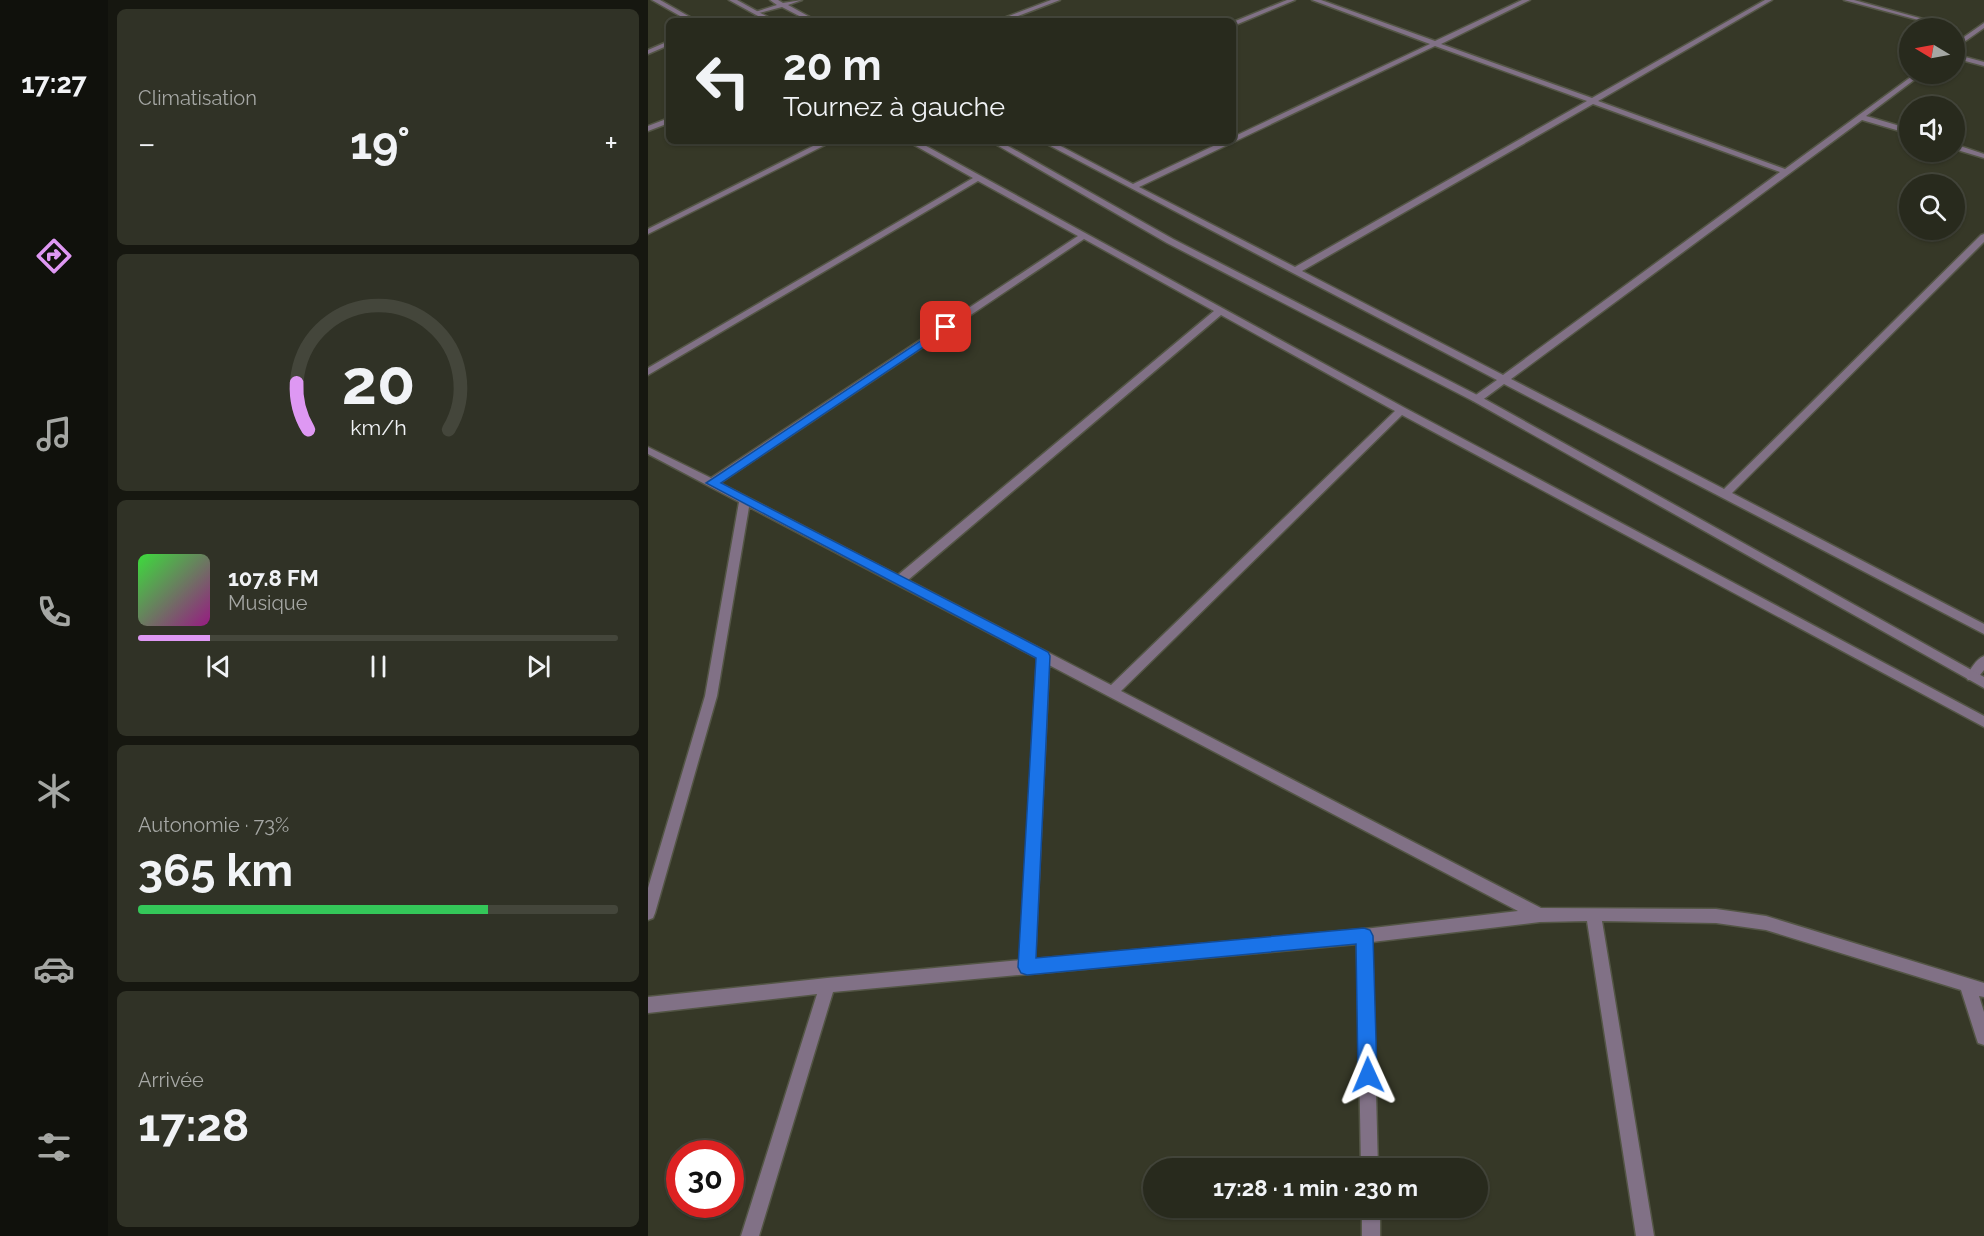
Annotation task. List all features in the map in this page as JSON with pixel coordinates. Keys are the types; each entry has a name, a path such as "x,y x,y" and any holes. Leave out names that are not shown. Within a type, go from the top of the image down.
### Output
{"street":[{"path":"656,0 689,18"},
{"path":"732,0 766,18"},
{"path":"774,0 808,18"},
{"path":"757,13 799,0"},
{"path":"1007,18 1057,0"},
{"path":"1236,23 1292,0"},
{"path":"1315,0 1787,172"},
{"path":"1236,138 1527,0"},
{"path":"1295,271 1769,0"},
{"path":"1847,0 1913,18"},
{"path":"1965,39 1984,25"},
{"path":"1965,32 1973,34"},
{"path":"648,52 666,44"},
{"path":"1965,59 1984,64"},
{"path":"1477,399 1906,84"},
{"path":"1861,117 1899,129"},
{"path":"648,129 666,121"},
{"path":"648,232 824,144"},
{"path":"916,144 1401,410 1984,722"},
{"path":"999,144 1170,241 1477,399 1984,683"},
{"path":"1051,144 1984,629"},
{"path":"1133,187 1223,144"},
{"path":"1965,150 1984,156"},
{"path":"648,372 978,178"},
{"path":"712,483 1083,236"},
{"path":"1725,494 1984,237"},
{"path":"899,581 1220,312"},
{"path":"1112,692 1401,410"},
{"path":"648,450 1540,915"},
{"path":"648,913 711,696 745,500"},
{"path":"1027,967 1043,656"},
{"path":"1972,677 1984,661"},
{"path":"1593,914 1645,1236"},
{"path":"648,1005 827,985 1364,936 1540,915 1593,914 1716,916 1766,923 1984,990"},
{"path":"1364,936 1370,1158"},
{"path":"1967,984 1984,1037"},
{"path":"750,1236 827,985"},
{"path":"1371,1218 1371,1236"}],"route":[{"path":"946,327 712,483 1043,656 1027,967 1364,936 1368,1075"}]}
